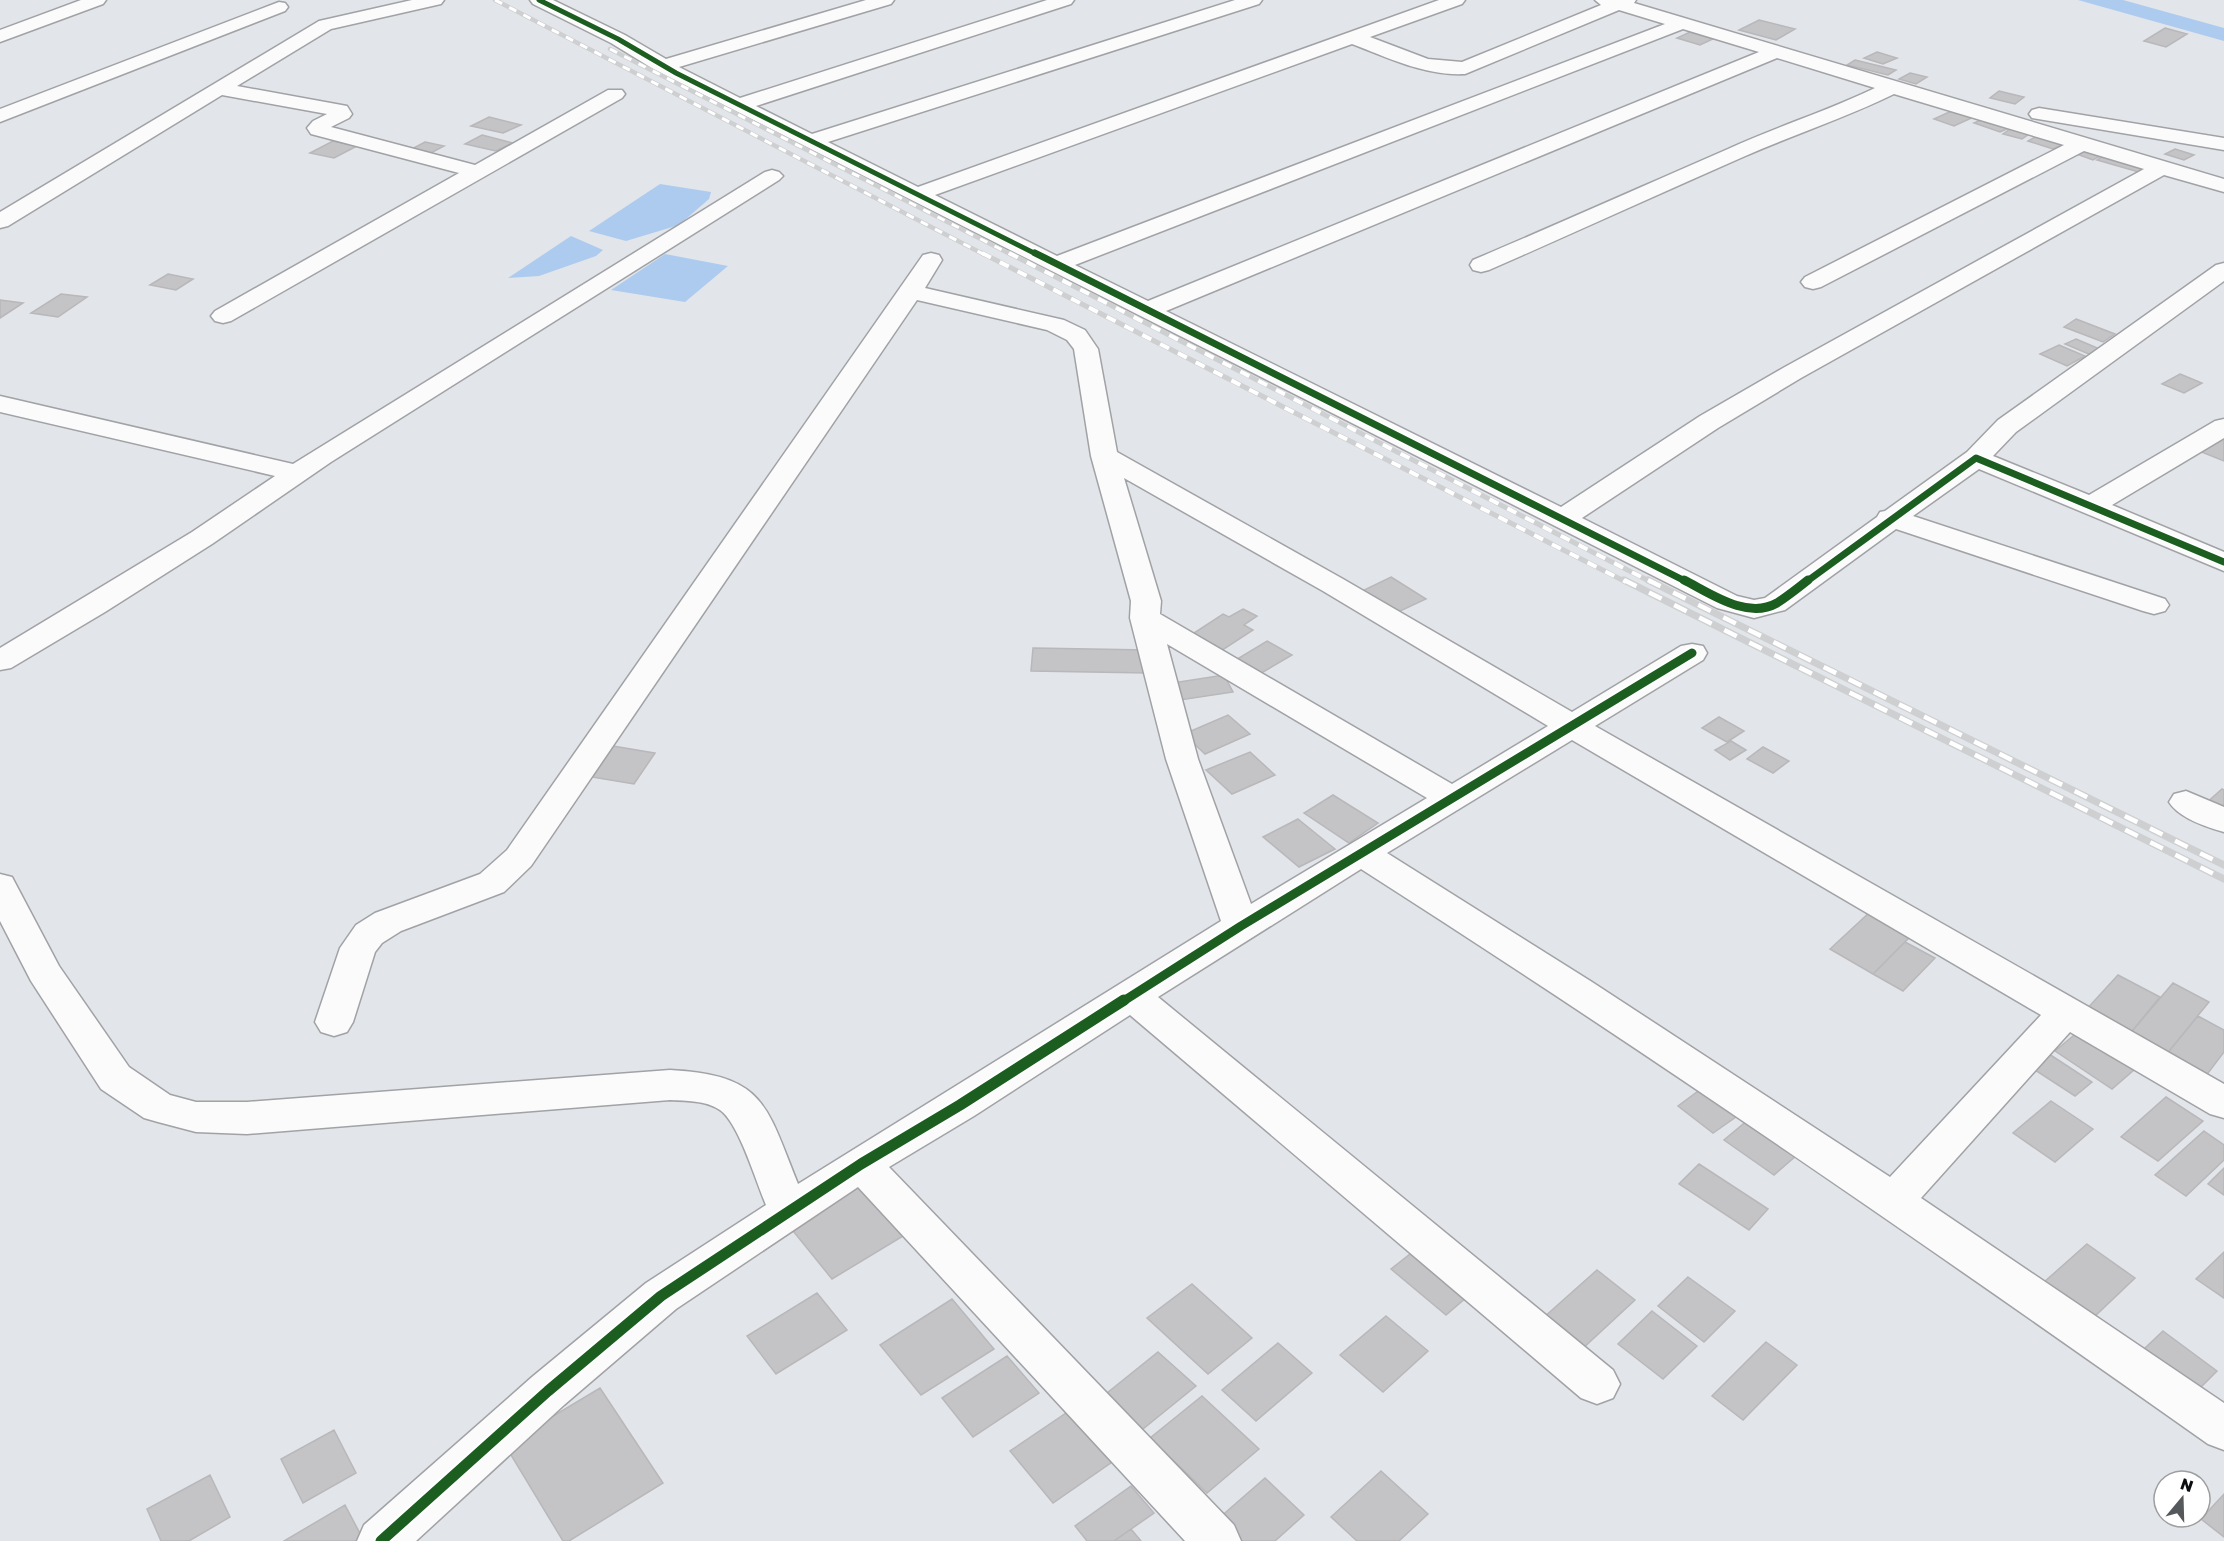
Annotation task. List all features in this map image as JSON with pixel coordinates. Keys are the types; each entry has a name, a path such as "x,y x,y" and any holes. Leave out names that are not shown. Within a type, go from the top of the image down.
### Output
{"street":[{"path":"0,36 97,0"},
{"path":"1,220 219,89 310,19 435,0"},
{"path":"539,0 618,39 662,66 1727,602 1754,609 1775,604 1890,518 1976,458 2007,426 2224,270"},
{"path":"662,66 885,0"},
{"path":"741,104 1065,0"},
{"path":"813,140 1253,0"},
{"path":"918,194 1456,0"},
{"path":"1352,38 1432,66 1454,70 1464,68 1616,2 2080,145 2224,186"},
{"path":"0,116 273,4 310,19"},
{"path":"1057,264 1683,23"},
{"path":"1147,310 1778,51"},
{"path":"1480,265 1615,208 1737,152 1851,107 1894,86"},
{"path":"219,89 340,110 342,114 320,125 318,130 479,172"},
{"path":"223,316 615,94"},
{"path":"1926,96 2224,144"},
{"path":"1813,282 2080,145"},
{"path":"1562,519 1709,422 1792,373 2161,168"},
{"path":"0,661 163,563 297,473 772,176"},
{"path":"334,1022 357,948 369,934 388,922 492,883 519,858 931,260"},
{"path":"911,292 1055,325 1076,335 1086,349 1104,456 1146,601 1145,618 1182,759 1241,926"},
{"path":"0,404 297,473"},
{"path":"2091,506 2224,427"},
{"path":"1104,456 1333,585 2224,1103"},
{"path":"1976,458 2224,562"},
{"path":"1890,518 2154,605"},
{"path":"1145,618 1451,798"},
{"path":"381,1541 548,1391 661,1296 861,1164 960,1105 1241,926 1692,653"},
{"path":"2186,802 2224,821"},
{"path":"1360,852 1549,970 1893,1201 2224,1429"},
{"path":"0,886 44,972 115,1078 158,1107 196,1117 247,1118 670,1085 704,1087 734,1099 751,1118 789,1211"},
{"path":"1131,995 1597,1384"},
{"path":"1893,1201 2066,1012"},
{"path":"861,1164 1217,1541"}],"water":[{"path":"2078,0 2123,0 2224,28 2224,41"},
{"path":"660,184 711,192 709,199 679,225 626,241 589,231"},
{"path":"571,236 603,250 596,256 539,276 508,278"},
{"path":"665,254 728,266 685,302 611,290"}],"building":[{"path":"1759,20 1795,29 1776,40 1739,30"},
{"path":"2165,28 2187,34 2166,47 2144,41"},
{"path":"1690,32 1713,39 1700,45 1677,38"},
{"path":"1877,52 1897,58 1883,64 1864,58"},
{"path":"1855,60 1896,70 1888,75 1847,65"},
{"path":"1910,73 1927,77 1916,84 1899,79"},
{"path":"1999,91 2024,97 2015,104 1990,98"},
{"path":"1958,108 1978,115 1954,126 1934,119"},
{"path":"489,117 521,125 503,133 471,126"},
{"path":"1983,119 2009,128 2000,132 1974,123"},
{"path":"2013,127 2032,132 2022,139 2003,134"},
{"path":"482,135 513,143 496,151 465,144"},
{"path":"2037,136 2062,145 2053,149 2028,141"},
{"path":"333,141 357,146 334,158 310,153"},
{"path":"425,142 444,146 425,156 406,152"},
{"path":"2080,148 2102,155 2093,160 2071,152"},
{"path":"2175,149 2194,155 2184,160 2165,154"},
{"path":"2105,155 2150,168 2142,173 2097,160"},
{"path":"168,274 193,279 176,290 150,285"},
{"path":"61,294 87,297 58,317 31,313"},
{"path":"0,300 23,303 0,318"},
{"path":"2076,319 2115,334 2103,342 2064,327"},
{"path":"2076,339 2102,350 2091,355 2065,344"},
{"path":"2059,345 2085,356 2067,366 2040,354"},
{"path":"2180,374 2202,383 2184,393 2162,384"},
{"path":"2224,436 2224,461 2194,449"},
{"path":"1391,577 1426,599 1396,613 1362,591"},
{"path":"1243,609 1257,616 1244,625 1253,630 1221,651 1191,635 1223,614 1229,617"},
{"path":"1267,641 1292,655 1258,675 1234,661"},
{"path":"1033,648 1148,650 1148,673 1031,671"},
{"path":"1224,675 1233,692 1180,700 1172,683"},
{"path":"1228,715 1250,734 1205,754 1184,734"},
{"path":"1719,717 1744,731 1727,742 1702,728"},
{"path":"1731,741 1746,750 1730,760 1715,750"},
{"path":"601,744 655,753 634,784 580,775"},
{"path":"1763,747 1789,761 1773,773 1747,759"},
{"path":"1250,752 1275,775 1232,794 1206,770"},
{"path":"2222,789 2224,790 2224,815 2204,805"},
{"path":"1333,795 1378,823 1349,843 1304,813"},
{"path":"1298,819 1335,849 1299,867 1263,837"},
{"path":"1870,912 1912,935 1873,974 1830,949"},
{"path":"1905,942 1935,958 1903,991 1873,974"},
{"path":"2118,975 2160,997 2128,1036 2084,1012"},
{"path":"2173,983 2209,1002 2165,1056 2128,1036"},
{"path":"2198,1016 2224,1030 2224,1052 2205,1077 2165,1056"},
{"path":"2078,1032 2135,1069 2112,1089 2055,1051"},
{"path":"2049,1054 2092,1082 2075,1096 2032,1068"},
{"path":"1701,1089 1736,1117 1713,1133 1678,1106"},
{"path":"2166,1097 2203,1121 2158,1161 2121,1137"},
{"path":"2051,1101 2093,1129 2055,1162 2013,1133"},
{"path":"1748,1120 1797,1155 1774,1175 1724,1140"},
{"path":"2204,1131 2224,1145 2224,1160 2186,1196 2155,1175"},
{"path":"1699,1164 1768,1209 1749,1230 1679,1184"},
{"path":"2224,1168 2224,1195 2208,1184"},
{"path":"859,1185 903,1236 832,1279 789,1226"},
{"path":"2087,1244 2135,1278 2092,1319 2043,1283"},
{"path":"1419,1247 1474,1291 1446,1315 1391,1269"},
{"path":"2224,1252 2224,1298 2196,1279"},
{"path":"1597,1270 1635,1300 1581,1350 1542,1319"},
{"path":"1688,1277 1735,1311 1704,1342 1658,1306"},
{"path":"1192,1284 1252,1338 1208,1374 1147,1318"},
{"path":"817,1293 847,1330 776,1374 747,1336"},
{"path":"952,1299 994,1349 921,1395 880,1345"},
{"path":"1652,1311 1697,1346 1663,1379 1618,1344"},
{"path":"1386,1316 1428,1351 1383,1392 1340,1355"},
{"path":"2163,1331 2217,1371 2198,1390 2143,1350"},
{"path":"1766,1342 1797,1365 1743,1420 1712,1396"},
{"path":"1278,1343 1312,1373 1256,1421 1222,1390"},
{"path":"1158,1352 1196,1386 1138,1433 1102,1397"},
{"path":"1007,1356 1039,1393 973,1437 942,1398"},
{"path":"600,1388 663,1483 569,1541 563,1541 505,1445"},
{"path":"1202,1396 1259,1449 1207,1493 1150,1438"},
{"path":"1072,1409 1115,1460 1053,1503 1010,1451"},
{"path":"334,1430 356,1473 303,1503 281,1459"},
{"path":"1381,1471 1428,1514 1399,1541 1357,1541 1331,1517"},
{"path":"210,1475 230,1517 189,1541 161,1541 147,1509"},
{"path":"1265,1478 1304,1515 1275,1541 1225,1541 1210,1526"},
{"path":"1131,1486 1154,1513 1114,1541 1087,1541 1075,1526"},
{"path":"2224,1494 2224,1537 2212,1528 2212,1507"},
{"path":"345,1505 364,1541 284,1541"},
{"path":"1131,1529 1141,1541 1114,1541"}],"railway":[{"path":"495,0 985,255"},
{"path":"610,49 1012,255"},
{"path":"982,253 1626,582"},
{"path":"1009,253 1651,582"},
{"path":"1624,580 2224,879"},
{"path":"1648,580 2224,865"}],"cycle path":[{"path":"539,0 618,39 676,73 1727,602 1754,609 1775,604 1976,458 2224,562"},
{"path":"381,1541 548,1391 661,1296 861,1164 960,1105 1241,926 1692,653"}]}
